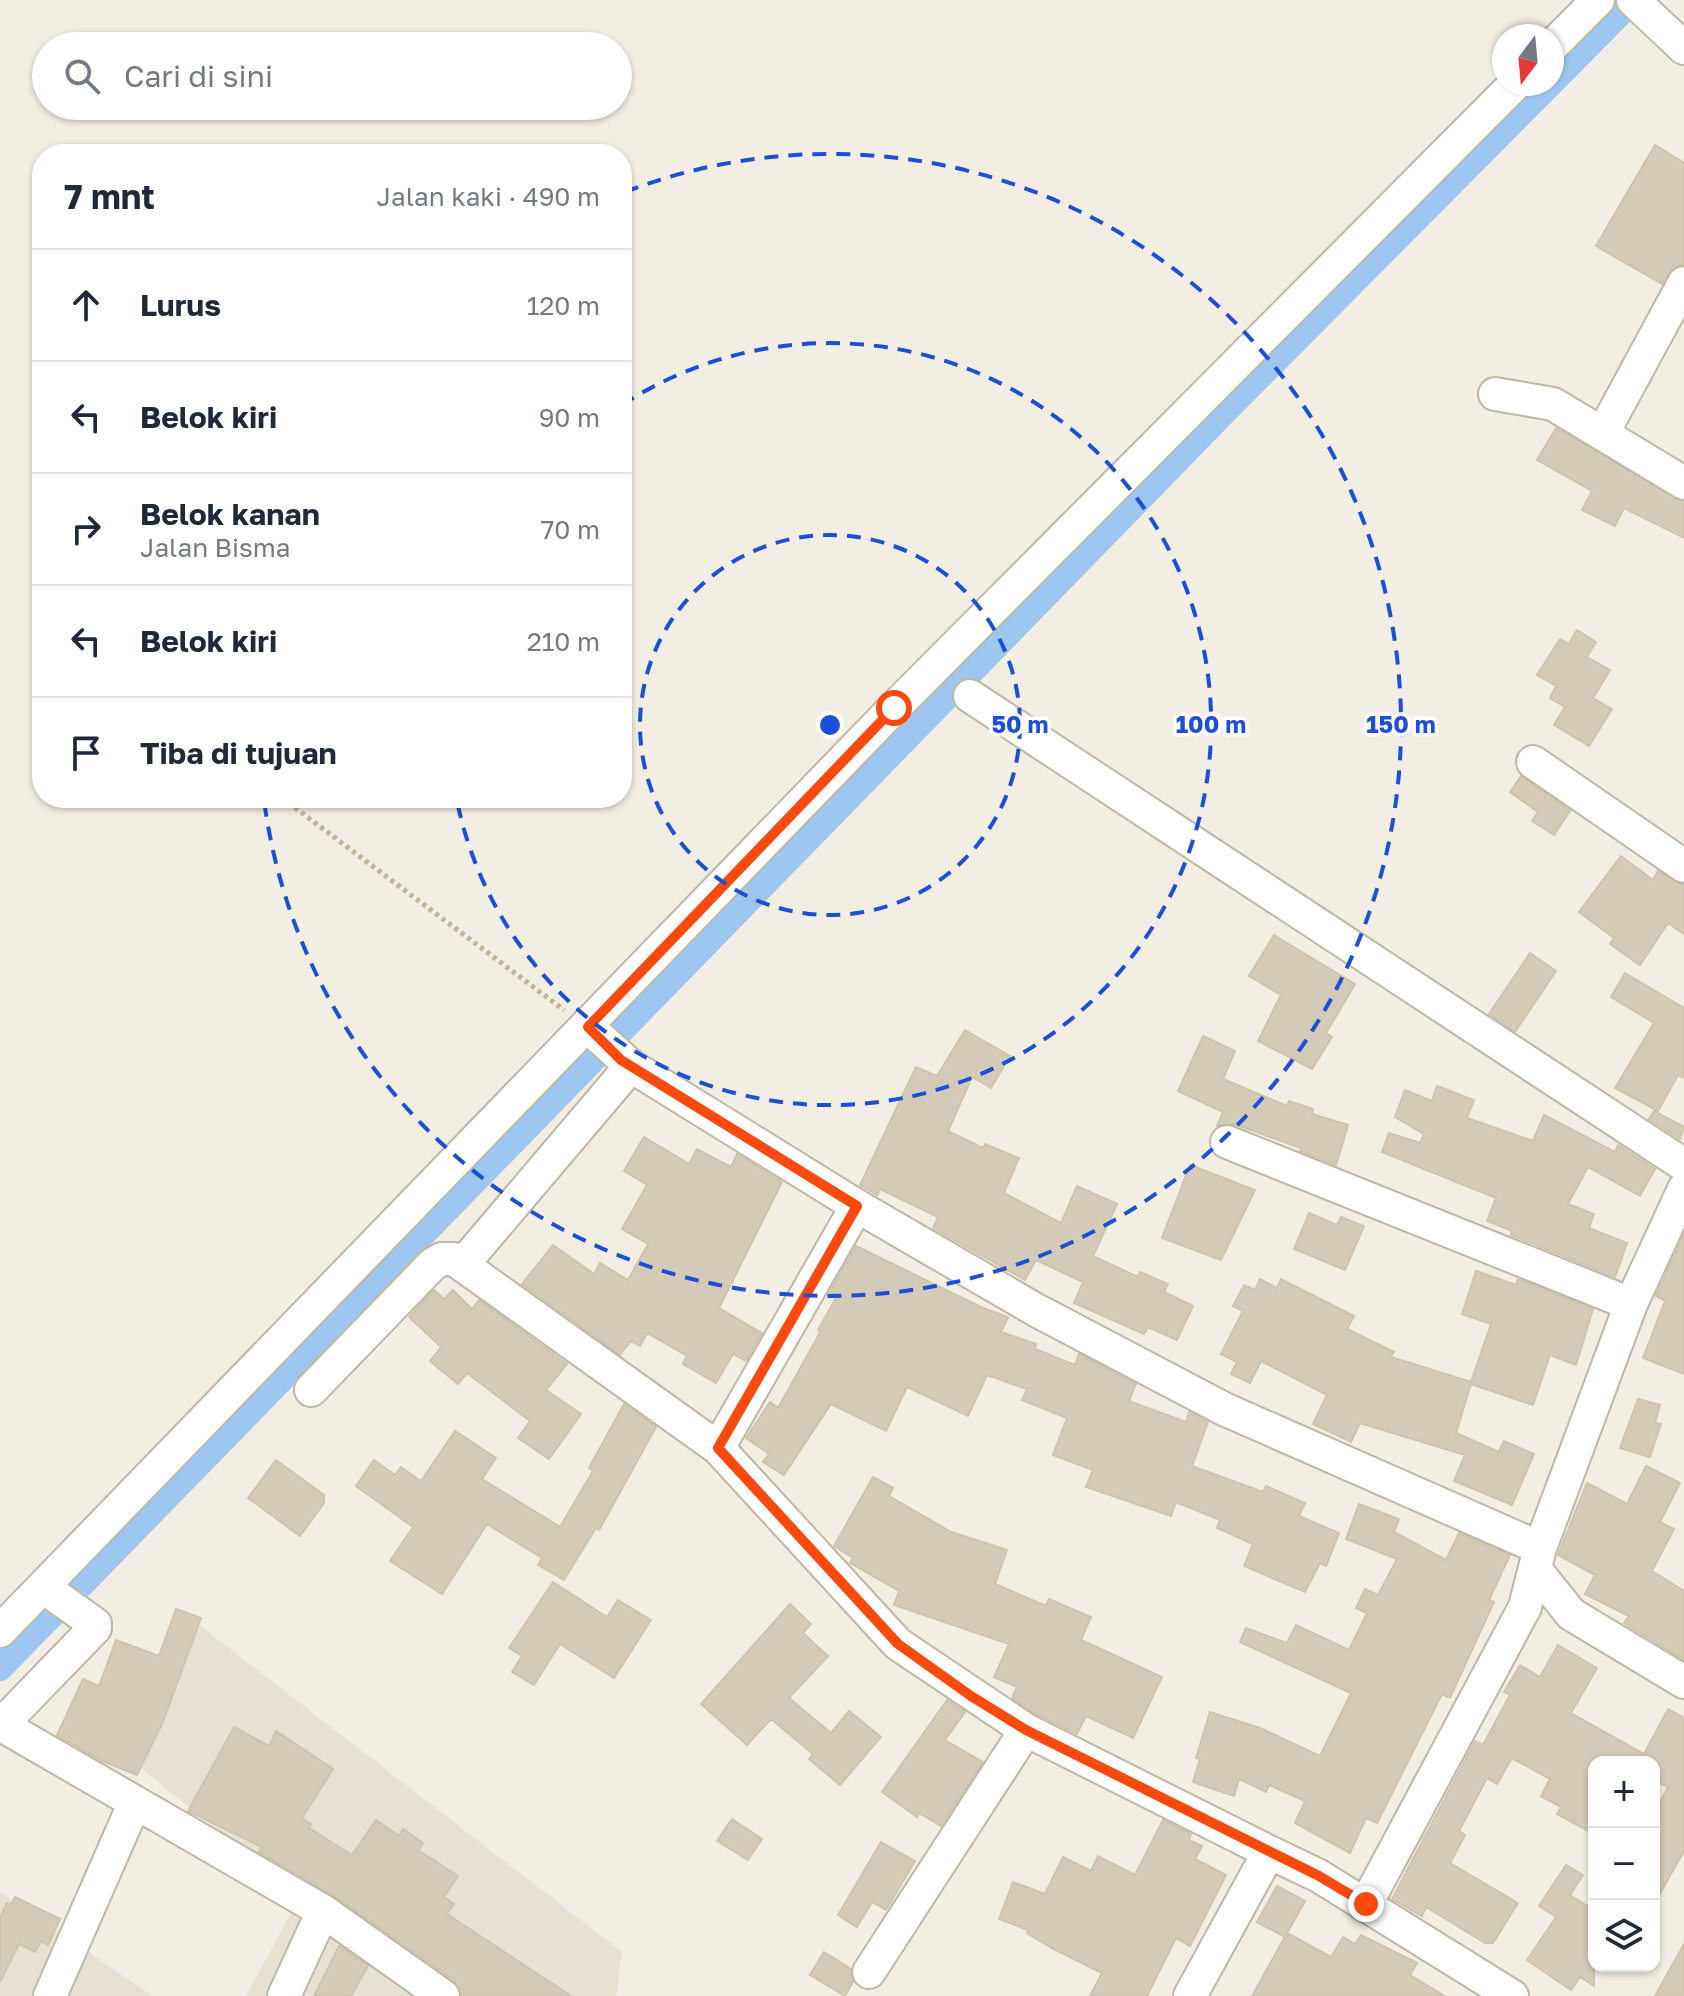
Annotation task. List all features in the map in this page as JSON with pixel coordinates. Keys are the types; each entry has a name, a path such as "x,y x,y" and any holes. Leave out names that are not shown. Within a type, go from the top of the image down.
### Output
{"street":[{"path":"1564,34 1598,0"},
{"path":"1649,7 1684,48"},
{"path":"0,1631 50,1592 590,1030 894,708 1503,96"},
{"path":"1604,431 1684,283"},
{"path":"1495,394 1553,404 1604,431 1684,483"},
{"path":"970,696 1684,1165"},
{"path":"1533,762 1684,866"},
{"path":"590,1030 626,1063 857,1206 1036,1310 1224,1409 1537,1559 1571,1614"},
{"path":"463,1264 626,1063"},
{"path":"1227,1142 1631,1304"},
{"path":"1366,1904 1525,1607 1537,1559 1631,1304 1684,1189"},
{"path":"718,1448 857,1206"},
{"path":"311,1390 433,1264 448,1258 463,1264 718,1448 898,1644 1026,1730 1319,1876 1512,1996"},
{"path":"50,1592 95,1624 94,1632 3,1724 323,1911 443,1996"},
{"path":"1525,1607 1571,1614 1684,1682"},
{"path":"869,1972 1026,1730"},
{"path":"50,1996 135,1802"},
{"path":"1190,1996 1269,1852"},
{"path":"284,1996 323,1911"}],"path":[{"path":"295,808 590,1030"}],"shaded area":[{"path":"199,1625 622,1952 616,1996 246,1996 300,1897 80,1719"},
{"path":"0,1892 153,1996 0,1996"}],"building":[{"path":"1655,145 1684,163 1684,264 1673,267 1662,284 1596,246"},
{"path":"1556,428 1684,502 1684,538 1624,508 1615,526 1582,510 1592,491 1537,460"},
{"path":"1577,630 1596,642 1587,657 1610,670 1593,698 1612,709 1589,746 1554,725 1565,707 1550,698 1556,686 1537,675 1560,639 1569,644"},
{"path":"1521,776 1570,811 1554,835 1532,821 1538,812 1510,792"},
{"path":"1621,856 1653,880 1658,871 1684,885 1684,934 1668,923 1640,965 1610,944 1614,938 1579,912"},
{"path":"1274,935 1355,984 1326,1033 1332,1037 1312,1069 1258,1041 1281,995 1249,976"},
{"path":"1530,953 1556,971 1515,1032 1489,1014"},
{"path":"1625,973 1684,1008 1684,1078 1678,1075 1658,1111 1615,1088 1654,1023 1611,997"},
{"path":"965,1030 1010,1056 991,1088 972,1077 948,1131 983,1148 985,1144 1019,1158 1004,1193 1061,1223 1077,1186 1117,1204 1093,1256 1138,1277 1140,1272 1168,1284 1164,1292 1193,1306 1177,1340 1148,1327 1144,1334 1074,1303 1083,1282 1036,1260 1025,1280 933,1228 938,1217 880,1189 877,1195 860,1185 916,1067 937,1076"},
{"path":"1203,1036 1235,1051 1223,1079 1287,1106 1289,1101 1313,1109 1312,1114 1348,1125 1336,1165 1300,1151 1301,1148 1234,1124 1217,1126 1223,1112 1178,1091"},
{"path":"1437,1086 1474,1100 1467,1118 1533,1141 1544,1115 1615,1152 1618,1145 1655,1169 1640,1196 1588,1167 1568,1204 1594,1214 1589,1228 1627,1243 1615,1277 1511,1235 1512,1231 1487,1221 1496,1198 1382,1152 1389,1133 1420,1143 1424,1134 1395,1117 1405,1090 1432,1101"},
{"path":"1654,1111 1684,1127 1680,1139 1649,1119"},
{"path":"644,1137 689,1164 697,1149 731,1167 737,1154 782,1182 719,1308 762,1333 746,1361 733,1354 716,1383 683,1364 687,1356 647,1333 640,1346 631,1341 620,1355 522,1284 553,1245 594,1274 600,1263 628,1280 648,1244 622,1229 647,1185 624,1171"},
{"path":"1190,1165 1255,1190 1221,1260 1162,1238"},
{"path":"1309,1213 1337,1225 1341,1217 1364,1226 1345,1270 1294,1249"},
{"path":"1684,1234 1684,1374 1643,1358 1665,1301 1656,1296"},
{"path":"856,1246 983,1308 1008,1317 1001,1332 1036,1344 1035,1349 1075,1365 1079,1354 1136,1384 1129,1401 1186,1422 1189,1412 1208,1422 1192,1466 1263,1492 1266,1486 1305,1503 1299,1516 1339,1533 1326,1566 1320,1563 1305,1592 1244,1566 1253,1544 1217,1528 1220,1520 1176,1502 1171,1516 1086,1487 1093,1470 1053,1455 1067,1418 1022,1400 1027,1389 987,1375 968,1416 907,1387 886,1431 831,1404 784,1475 763,1462 769,1454 746,1438 770,1402 778,1408 821,1331 818,1330 836,1298 828,1295"},
{"path":"1476,1271 1516,1285 1518,1279 1593,1309 1576,1365 1550,1355 1533,1405 1471,1384 1456,1433 1499,1452 1504,1441 1534,1454 1512,1505 1454,1481 1465,1455 1360,1423 1351,1442 1313,1424 1327,1395 1261,1361 1250,1383 1231,1374 1237,1362 1221,1354 1243,1311 1233,1306 1244,1285 1255,1290 1260,1279 1277,1288 1281,1279 1354,1316 1347,1329 1394,1352 1391,1357 1471,1382 1491,1324 1462,1314"},
{"path":"434,1290 444,1299 453,1290 472,1309 479,1300 567,1364 546,1390 581,1414 549,1459 518,1438 530,1421 467,1373 458,1384 430,1361 441,1347 409,1317"},
{"path":"1638,1399 1660,1405 1655,1423 1661,1424 1650,1457 1620,1448"},
{"path":"624,1404 656,1427 599,1530 596,1528 564,1580 538,1565 542,1558 487,1524 442,1594 390,1561 413,1527 356,1486 374,1460 395,1475 401,1467 421,1481 455,1431 496,1458 482,1479 560,1527 593,1471 589,1468"},
{"path":"276,1460 324,1495 324,1503 300,1536 248,1498"},
{"path":"1646,1466 1680,1483 1660,1522 1674,1529 1652,1571 1684,1591 1684,1660 1624,1623 1629,1616 1585,1594 1595,1575 1558,1555 1587,1483 1627,1504"},
{"path":"873,1477 893,1488 889,1496 951,1532 1007,1550 995,1584 1046,1606 1049,1599 1091,1617 1081,1640 1162,1677 1133,1738 1086,1716 1077,1734 1036,1714 1012,1698 1017,1687 994,1677 1009,1644 894,1605 899,1591 850,1563 853,1558 834,1546"},
{"path":"1359,1504 1399,1519 1394,1532 1446,1560 1459,1533 1510,1555 1489,1600 1494,1602 1450,1698 1442,1694 1377,1823 1366,1818 1350,1853 1295,1823 1305,1801 1269,1785 1266,1792 1239,1779 1234,1796 1193,1782 1200,1759 1196,1758 1210,1712 1260,1728 1320,1756 1351,1693 1240,1642 1246,1628 1287,1643 1296,1625 1349,1650 1367,1613 1356,1608 1365,1589 1378,1595 1397,1559 1346,1539"},
{"path":"553,1582 607,1617 618,1600 651,1620 614,1678 560,1644 534,1685 512,1672 522,1656 509,1648"},
{"path":"790,1604 811,1624 803,1633 828,1656 789,1698 831,1733 849,1711 881,1737 840,1785 809,1759 813,1754 771,1719 747,1745 701,1704"},
{"path":"176,1609 201,1618 162,1724 137,1775 102,1761 57,1735 83,1679 99,1686 116,1640 159,1656"},
{"path":"1558,1645 1597,1668 1571,1713 1644,1754 1668,1709 1684,1718 1684,1851 1660,1893 1660,1802 1668,1787 1660,1783 1660,1756 1588,1756 1588,1831 1557,1814 1561,1807 1541,1796 1550,1779 1512,1758 1497,1784 1487,1778 1459,1831 1465,1835 1450,1863 1518,1903 1493,1943 1485,1943 1426,1907 1422,1916 1392,1899 1475,1741 1483,1745 1510,1695 1504,1692 1520,1665 1540,1677"},
{"path":"947,1700 965,1712 945,1740 983,1762 941,1826 919,1813 917,1817 882,1792"},
{"path":"234,1727 269,1746 276,1731 333,1769 302,1818 311,1824 309,1828 352,1855 376,1820 399,1836 403,1829 423,1843 418,1850 458,1876 444,1897 454,1904 447,1914 571,1996 462,1996 454,1980 334,1896 259,1852 262,1847 188,1811"},
{"path":"732,1819 762,1839 748,1860 717,1841"},
{"path":"1163,1820 1191,1834 1189,1840 1202,1846 1195,1859 1226,1875 1190,1946 1176,1938 1147,1996 1090,1996 1102,1973 1052,1948 1027,1933 1028,1930 999,1919 1013,1882 1045,1894 1063,1857 1091,1871 1098,1856 1135,1875"},
{"path":"881,1842 915,1861 886,1910 872,1902 857,1927 838,1915"},
{"path":"1566,1865 1583,1875 1570,1895 1588,1906 1588,1972 1594,1972 1594,1986 1580,1977 1571,1990 1527,1960 1556,1917 1539,1906"},
{"path":"1277,1886 1305,1901 1285,1937 1257,1922"},
{"path":"15,1897 60,1919 48,1945 41,1941 35,1952 19,1944 0,1982 0,1918 7,1903 11,1905"},
{"path":"1287,1933 1331,1957 1343,1937 1355,1944 1361,1935 1417,1963 1410,1975 1445,1996 1252,1996"},
{"path":"1684,1944 1684,1996 1655,1996"},
{"path":"339,1946 368,1966 351,1996 314,1996"},
{"path":"824,1952 851,1969 853,1982 845,1996 810,1975"}],"waterway":[{"path":"1564,70 1633,0"},
{"path":"0,1668 1230,406 1538,96"}],"route":[{"path":"894,708 588,1027 621,1060 857,1206 718,1448 898,1644 971,1696 1026,1730 1197,1813 1366,1904"}]}
